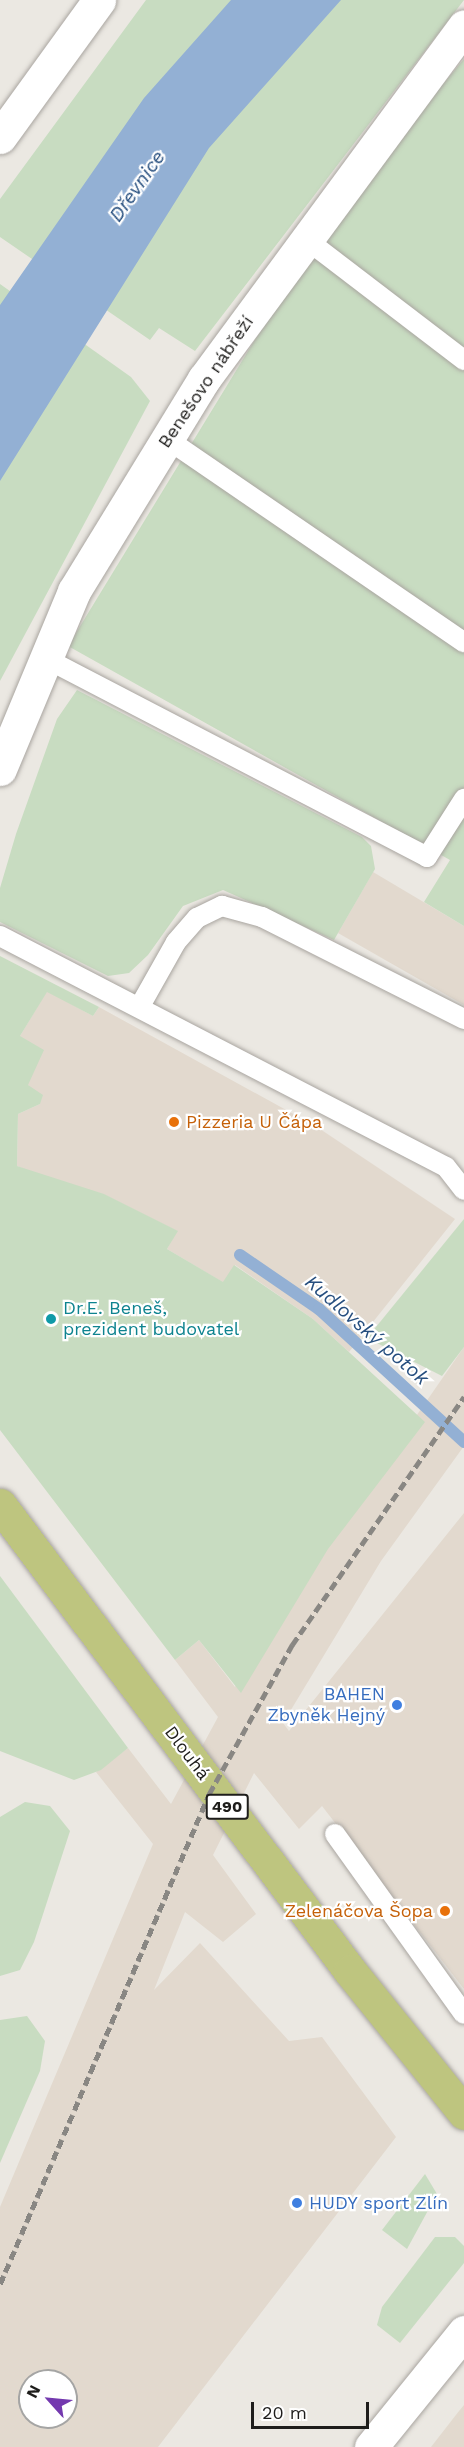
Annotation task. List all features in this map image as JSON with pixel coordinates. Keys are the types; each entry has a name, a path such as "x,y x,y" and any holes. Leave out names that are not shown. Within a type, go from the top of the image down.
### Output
{"main road":[{"name":"Dlouhá","path":"0,1505 350,1971 464,2113"}],"street":[{"path":"0,137 99,0"},
{"name":"Benešovo nábřeží","path":"0,769 43,657 74,591 204,379 461,37"},
{"path":"371,2447 464,2332"}],"lane":[{"path":"307,240 464,360"},
{"path":"167,439 464,642"},
{"path":"43,657 427,856 464,799"},
{"path":"140,1006 176,942 197,918 222,906 262,917 464,1019"},
{"path":"0,936 455,1166 464,1190"},
{"path":"335,1834 464,2014"}],"shaded area":[{"path":"373,872 464,926 464,1005 338,933"},
{"path":"47,991 93,1016 99,1007 317,1127 455,1219 349,1352 313,1319 235,1265 224,1283 167,1249 177,1231 17,1166 18,1114 40,1104 28,1085 20,1036"},
{"path":"464,1347 464,1446 381,1561 283,1723 289,1731 464,1513 464,1989 322,1806 299,1829 254,1773 213,1855 256,1914 223,1942 185,1912 154,1990 200,1943 289,2041 322,2037 396,2137 158,2447 0,2447 0,2207 153,1844 96,1772 128,1748 171,1804 218,1717 175,1660 199,1640 235,1687 268,1630"},
{"path":"464,2405 464,2447 431,2447 459,2411"}],"green space":[{"path":"146,0 464,0 195,351 159,328 150,340 0,237 0,199"},
{"path":"464,59 464,926 424,902 450,860 68,646 256,338 401,134"},
{"path":"0,284 131,377 150,401 0,681"},
{"path":"77,690 362,837 371,846 375,869 334,940 223,890 183,906 148,955 129,973 108,976 0,922 0,888 16,834 57,719"},
{"path":"0,956 99,1007 93,1016 47,992 20,1036 44,1050 28,1085 43,1095 40,1104 18,1114 17,1166 104,1194 178,1231 167,1249 223,1282 234,1265 313,1319 425,1422 328,1549 241,1693 199,1640 175,1660 0,1430"},
{"path":"464,1219 464,1347 442,1376 367,1338"},
{"path":"0,1576 128,1748 101,1770 74,1780 0,1751"},
{"path":"25,1802 50,1806 70,1831 34,1942 20,1970 0,1976 0,1817"},
{"path":"27,2016 45,2041 40,2071 0,2163 0,2020"},
{"path":"425,2174 437,2194 407,2249 382,2230"},
{"path":"435,2237 455,2237 464,2246 464,2263 400,2343 377,2325 382,2307"}],"water":[{"name":"Dřevnice","path":"231,0 341,0 209,148 0,481 0,305 144,98"}],"waterway":[{"name":"Kudlovský potok","path":"240,1255 319,1309 464,1442"}],"railway":[{"path":"0,2284 209,1794 292,1645 464,1397"}],"place":[{"name":"Pizzeria U Čápa","path":"174,1122"},
{"name":"Dr.E. Beneš, prezident budovatel","path":"51,1319"},
{"name":"BAHEN Zbyněk Hejný","path":"397,1705"},
{"name":"Zelenáčova Šopa","path":"445,1911"},
{"name":"HUDY sport Zlín","path":"297,2203"}]}
